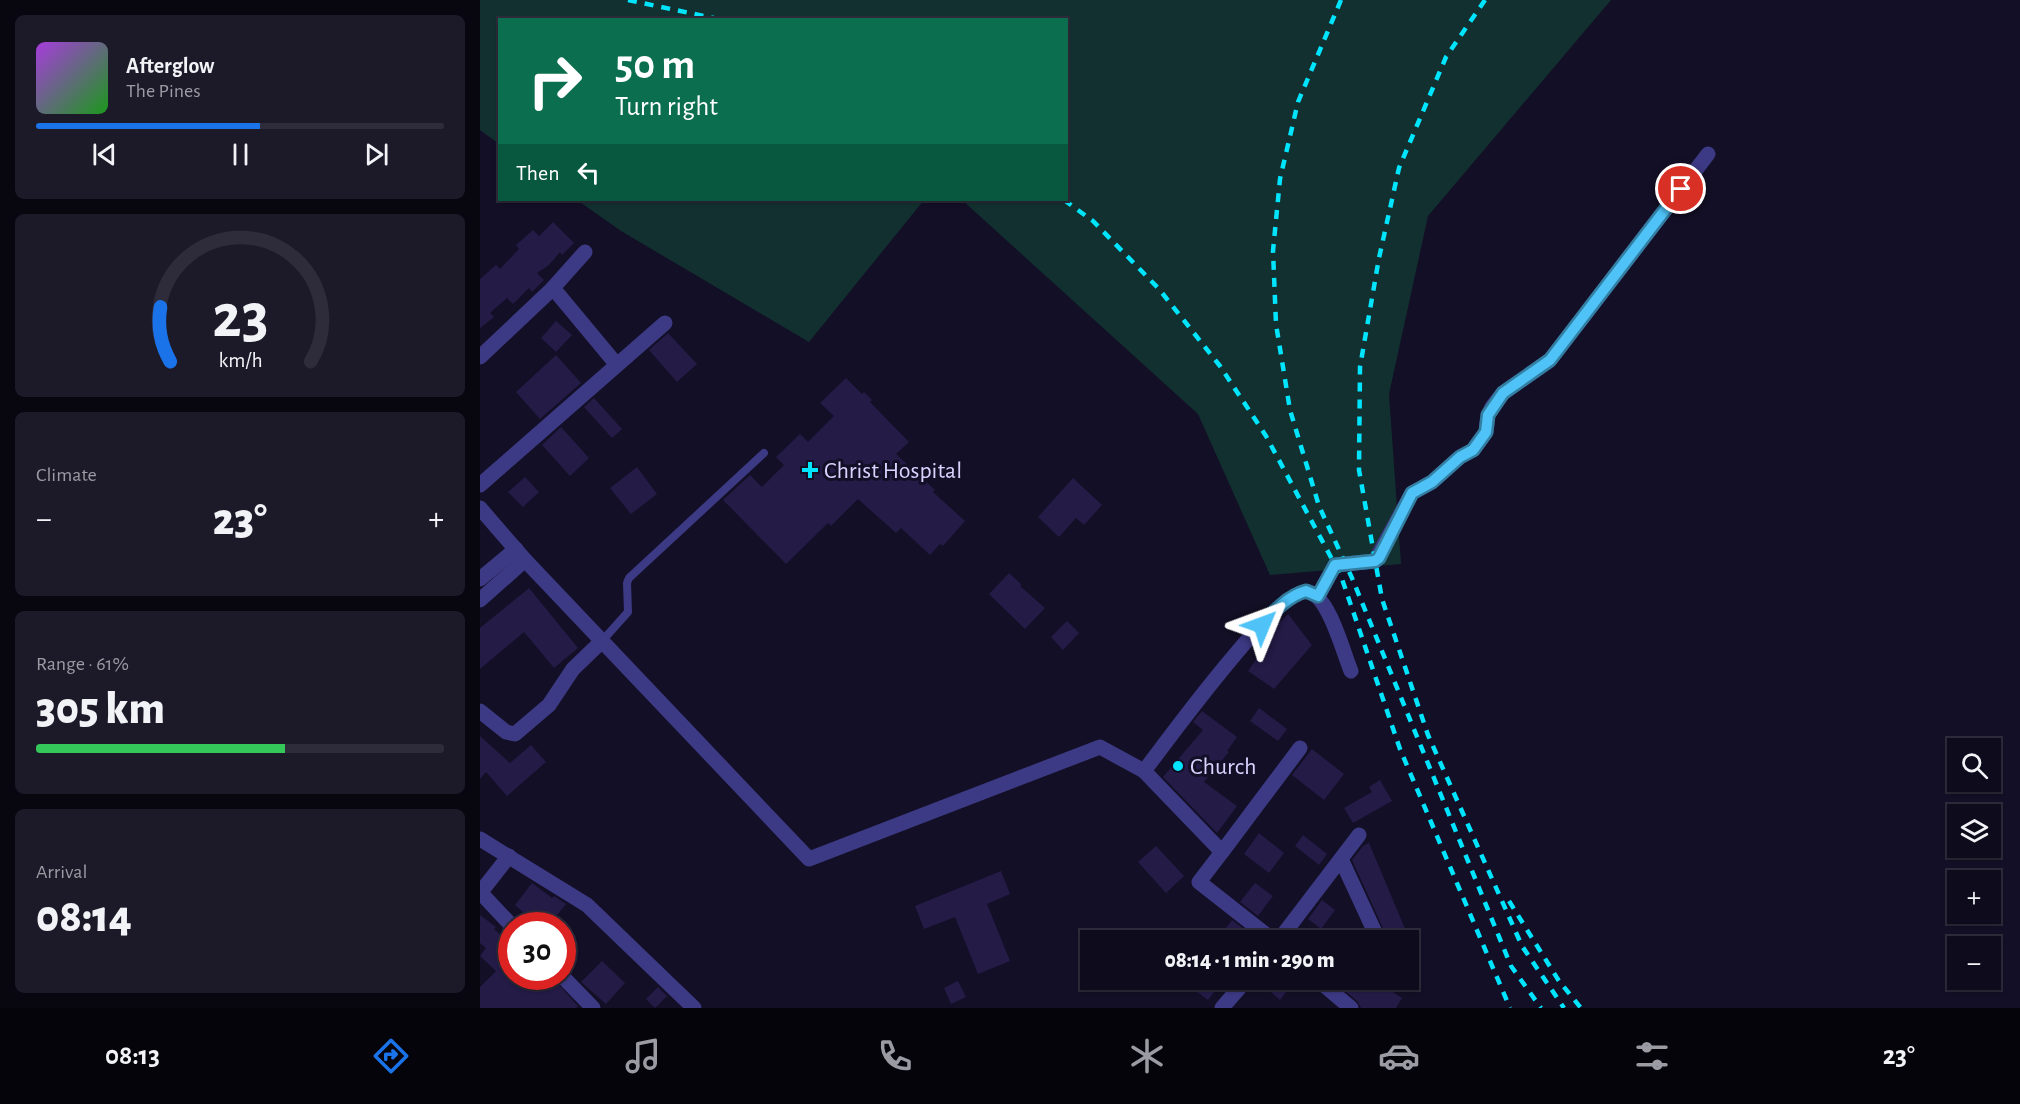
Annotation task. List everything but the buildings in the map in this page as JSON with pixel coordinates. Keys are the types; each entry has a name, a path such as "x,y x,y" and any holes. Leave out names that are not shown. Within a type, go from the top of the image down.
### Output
{"street":[{"path":"1318,596 1335,565 1375,561 1379,558 1412,493 1432,482 1460,457 1473,450 1486,432 1488,415 1503,393 1550,360 1707,154"},
{"path":"480,357 553,288 585,252"},
{"path":"553,288 617,364"},
{"path":"480,485 665,323"},
{"path":"480,508 520,555 809,859 1100,747 1144,771 1222,852"},
{"path":"480,579 520,555"},
{"path":"480,600 520,555"},
{"path":"1144,771 1226,666 1275,610 1298,593 1306,591 1318,596 1325,604 1351,671"},
{"path":"480,711 506,732 515,734 549,705 573,669 602,641"},
{"path":"1260,930 1199,882 1300,748"},
{"path":"1287,930 1359,835"},
{"path":"480,838 587,905 694,1008"},
{"path":"499,912 480,892 509,856"},
{"path":"1341,859 1374,930"},
{"path":"576,990 593,1008"},
{"path":"1222,1008 1237,990"},
{"path":"1330,990 1351,1008"}],"lane":[{"path":"602,641 628,612 627,583 633,574 764,453"}],"green space":[{"path":"480,0 1611,0 1428,216 1389,394 1401,564 1270,575 1198,414 963,201 1068,201 1068,18 498,18 498,143 480,130"},
{"path":"578,201 923,201 809,342 621,231"}],"railway":[{"path":"628,0 714,18"},
{"path":"1341,0 1298,102 1280,179 1273,251 1276,324 1290,410 1319,506 1352,578 1511,966 1541,1008"},
{"path":"1485,0 1446,57 1399,168 1379,258 1360,367 1359,470 1382,599 1428,735 1522,946 1564,1008"},
{"path":"1065,201 1093,221 1159,289 1220,366 1266,436 1341,576 1400,749 1510,1008"},
{"path":"1509,901 1559,981 1581,1008"}],"place":[{"name":"Christ Hospital","path":"810,470"},
{"name":"Church","path":"1178,766"}],"route":[{"path":"1262,625 1275,610 1298,593 1306,591 1318,596 1329,572 1335,565 1375,561 1379,558 1412,493 1439,477 1481,441 1486,432 1488,415 1503,393 1550,360 1681,189"}]}
